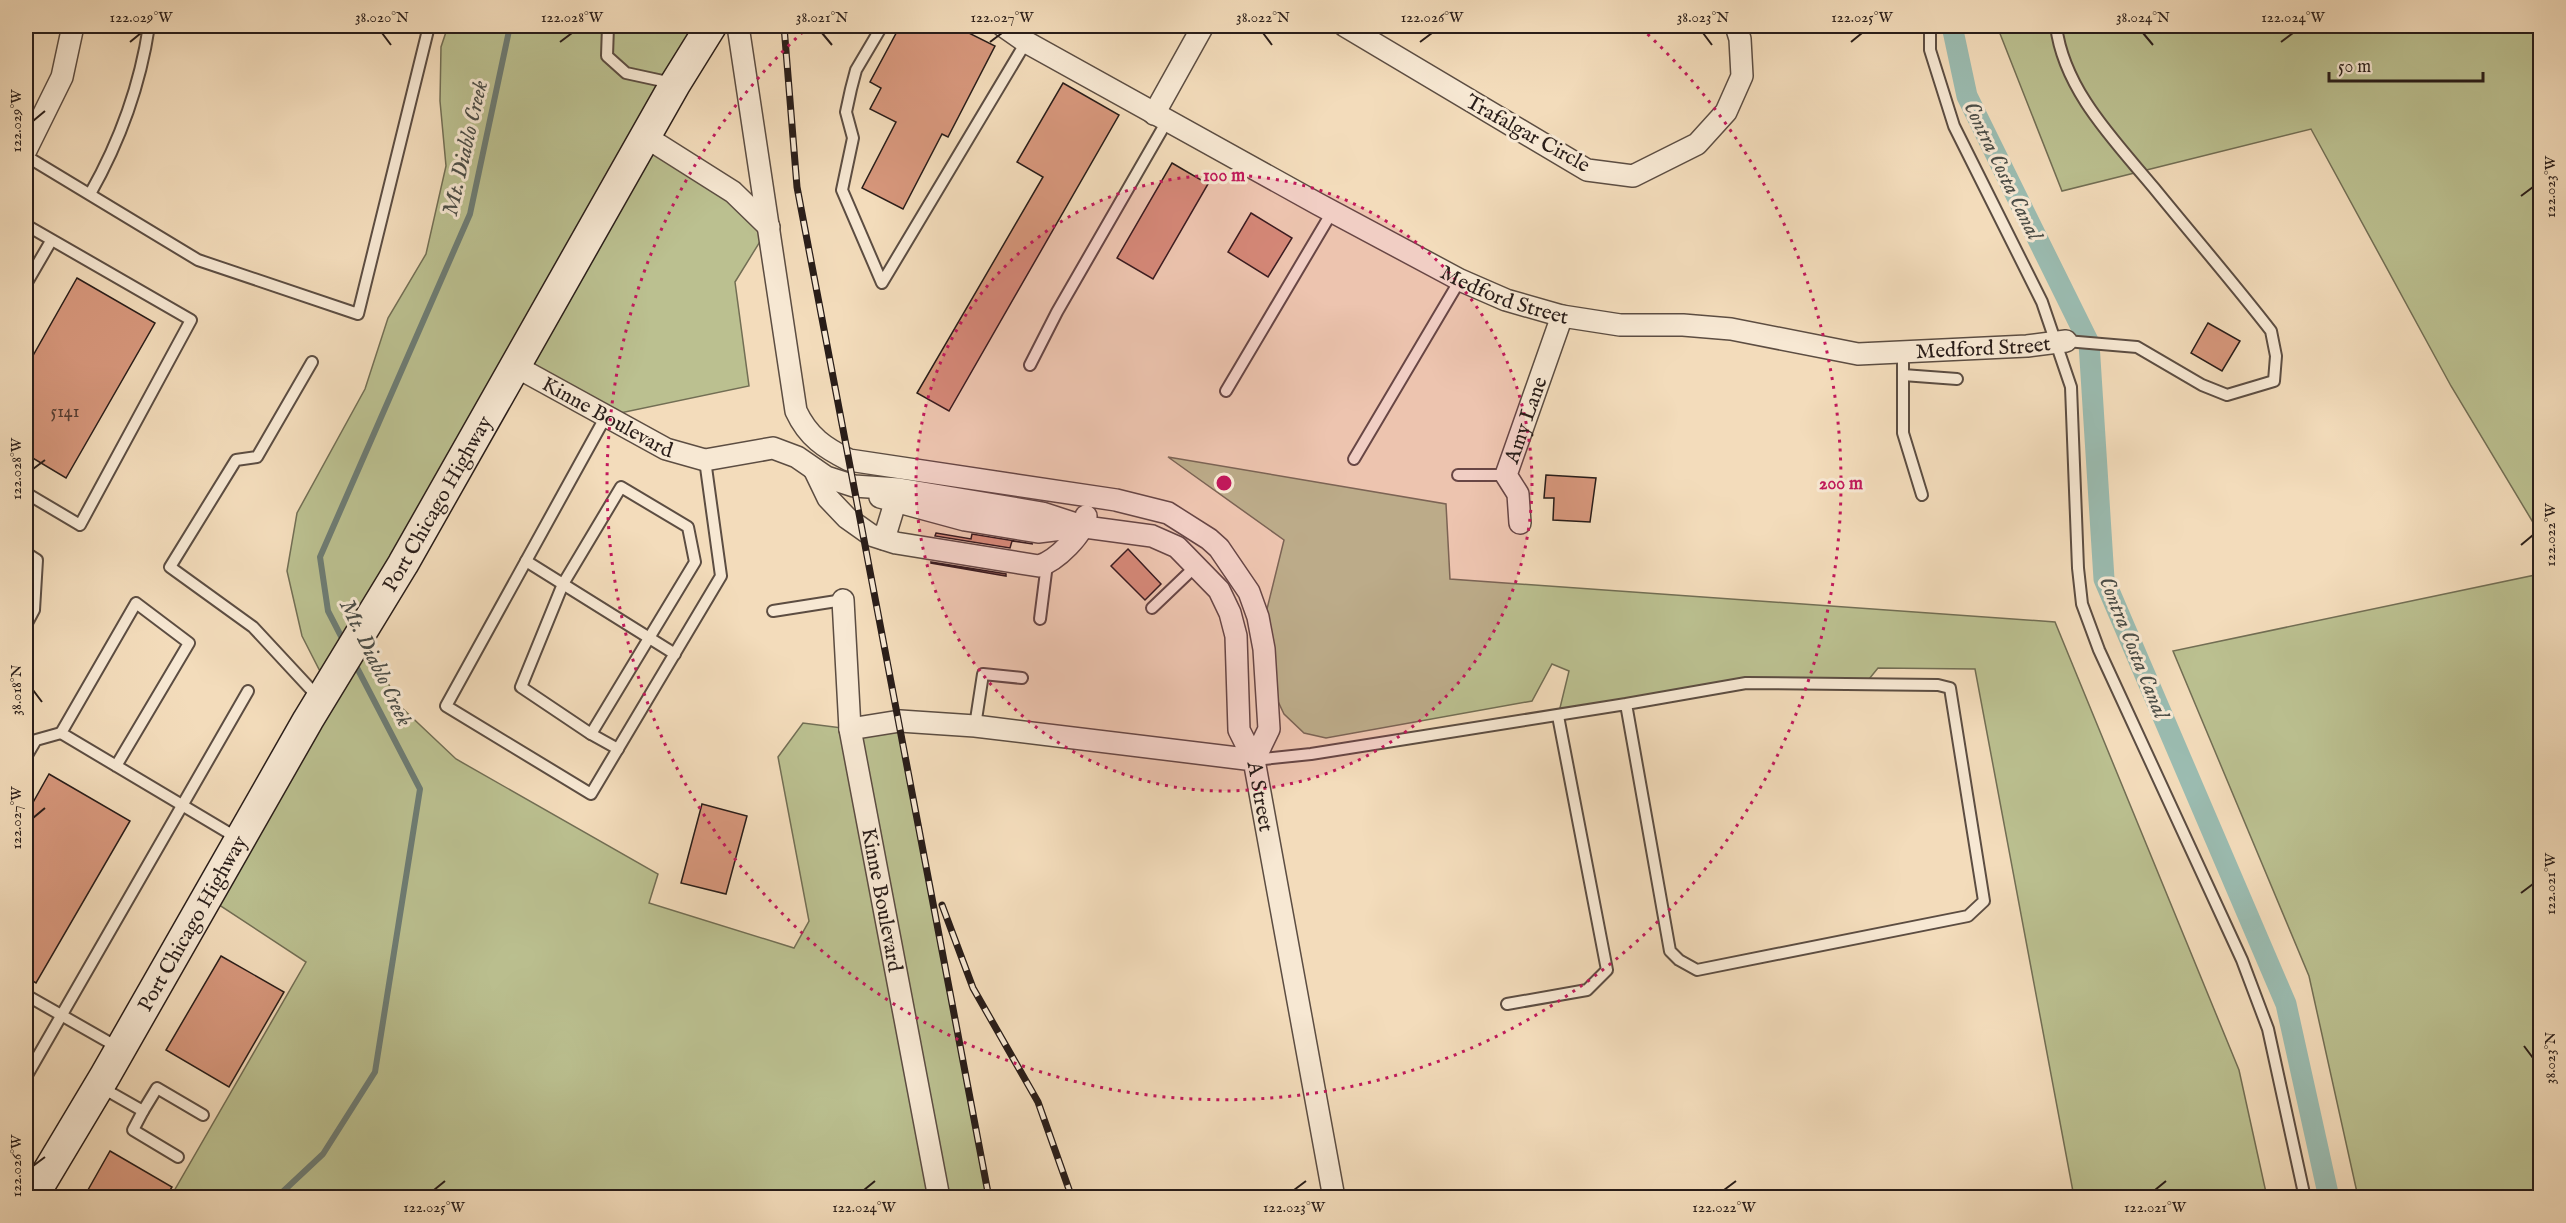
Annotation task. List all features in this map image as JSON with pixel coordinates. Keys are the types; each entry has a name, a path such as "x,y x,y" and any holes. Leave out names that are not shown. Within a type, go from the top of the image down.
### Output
{"street":[{"path":"26,150 62,77 73,26"},
{"name":"Port Chicago Highway","path":"32,1197 99,1086 314,710 379,604 675,84 711,26"},
{"path":"738,26 796,411 803,425 821,446 849,460 889,486 1042,513 1084,527 1152,536 1177,547 1219,590 1230,613 1236,636 1239,730 1254,760"},
{"name":"Medford Street","path":"1003,26 1026,42 1332,212 1460,280 1506,300 1562,316 1620,325 1683,325 1731,329 1858,354 2061,342"},
{"path":"1161,118 1203,26"},
{"name":"Trafalgar Circle","path":"1345,26 1587,170 1633,176 1697,144 1726,112 1742,76 1740,39 1736,26"},
{"path":"646,137 733,192 769,227"},
{"name":"Amy Lane","path":"1520,523 1518,495 1506,475 1562,316"},
{"name":"Kinne Boulevard","path":"515,366 666,449 705,460"},
{"path":"705,460 773,448 797,457 826,477 854,486 1087,496 1116,500 1168,513 1219,548 1249,592 1258,617 1264,649 1269,729 1254,760"},
{"path":"814,469 828,498 847,518 871,535 1039,566 1047,564 1084,527 1087,496"},
{"path":"884,539 889,486"},
{"name":"Kinne Boulevard","path":"843,600 850,729 939,1197"},
{"name":"A Street","path":"850,729 900,721 975,726 1254,760 1335,1197"}],"lane":[{"path":"90,194 126,121 144,63 149,26"},
{"path":"26,156 198,260 358,314 429,26"},
{"path":"608,26 607,56 626,72 675,84"},
{"path":"882,26 856,70 851,90 846,112 853,138 842,190 882,283 1026,42"},
{"path":"1930,26 1930,50 1954,126 2061,342 2071,387 2082,604 2099,650 2242,960 2268,1029 2305,1197"},
{"path":"2056,26 2059,51 2082,98 2127,157 2271,331 2276,356 2274,381 2228,395 2202,385 2137,347 2061,342"},
{"path":"1030,365 1161,118"},
{"path":"1226,391 1332,212"},
{"path":"26,225 191,320 80,525 26,493"},
{"path":"26,284 51,241"},
{"path":"1354,459 1460,280"},
{"path":"1903,352 1903,433 1922,495"},
{"path":"312,362 257,457 236,460 170,567 253,627 314,710"},
{"path":"1903,375 1956,379"},
{"path":"606,416 446,706 591,794 721,576 705,460"},
{"path":"1458,475 1506,475"},
{"path":"591,734 650,639 694,562 688,527 621,487 563,584 521,687 591,734 618,749"},
{"path":"26,553 37,560 34,610 26,625"},
{"path":"526,561 675,654"},
{"path":"1040,619 1047,564"},
{"path":"1152,608 1197,566"},
{"path":"773,611 843,600"},
{"path":"61,734 136,603 189,644 116,766"},
{"path":"975,726 983,674 1022,678"},
{"path":"1254,760 1311,754 1558,716 1626,704 1746,683 1938,685 1950,688 1984,901 1968,916 1697,970 1679,960 1670,951 1626,704"},
{"path":"26,1077 248,691"},
{"path":"1507,1004 1587,990 1607,970 1558,716"},
{"path":"26,757 36,740 61,734 240,840"},
{"path":"26,995 120,1049"},
{"path":"99,1086 144,1111"},
{"path":"178,1157 133,1130 157,1088 203,1115"}],"green space":[{"path":"448,26 711,26 646,137 769,227 735,282 749,386 606,416 515,366 361,633 401,707 456,759 658,874 649,903 794,948 809,921 778,757 803,723 850,729 900,721 989,1197 170,1198 306,962 207,897 328,687 302,636 287,571 297,513 365,389 388,318 426,254 446,166 440,101 441,47"},
{"path":"1997,26 2540,26 2540,534 2451,386 2311,129 2062,191"},
{"path":"1168,457 1446,504 1450,579 2055,622 2239,1070 2267,1197 2074,1197 1975,669 1878,668 1865,684 1746,683 1558,716 1569,671 1552,664 1532,701 1326,738 1304,733 1284,714 1275,695 1266,613 1284,540"},
{"path":"2540,574 2540,1197 2358,1197 2309,976 2173,651"}],"building":[{"path":"900,26 955,26 995,46 948,137 942,134 903,209 862,188 896,122 870,109 881,88 870,82"},
{"path":"1063,83 1119,115 949,411 917,393 1043,177 1017,162"},
{"path":"1172,163 1208,184 1153,279 1117,258"},
{"path":"1251,213 1292,238 1268,277 1228,252"},
{"path":"77,278 155,323 66,478 26,454 26,368"},
{"path":"2208,323 2240,341 2222,371 2191,353"},
{"path":"1546,475 1596,478 1590,522 1553,520 1554,498 1544,498"},
{"path":"936,533 971,539 972,534 1033,544 1012,541 1010,548 935,536"},
{"path":"1128,549 1161,584 1145,600 1111,566"},
{"path":"931,563 1006,574 1006,576"},
{"path":"49,774 130,821 36,983 26,977 26,815"},
{"path":"702,804 747,816 726,894 681,883"},
{"path":"221,956 284,992 229,1087 166,1050"},
{"path":"110,1151 172,1187 166,1197 84,1197"}],"waterway":[{"name":"Mt. Diablo Creek","path":"344,642 328,611 320,557 470,214 510,26"},
{"name":"Contra Costa Canal","path":"1952,26 1967,96 2089,343 2104,579 2286,1004 2329,1198"},
{"name":"Mt. Diablo Creek","path":"276,1198 323,1154 375,1072 420,789 354,662"}],"railway":[{"path":"784,26 797,187 989,1198"},
{"path":"942,905 973,988 1038,1102 1072,1198"}]}
